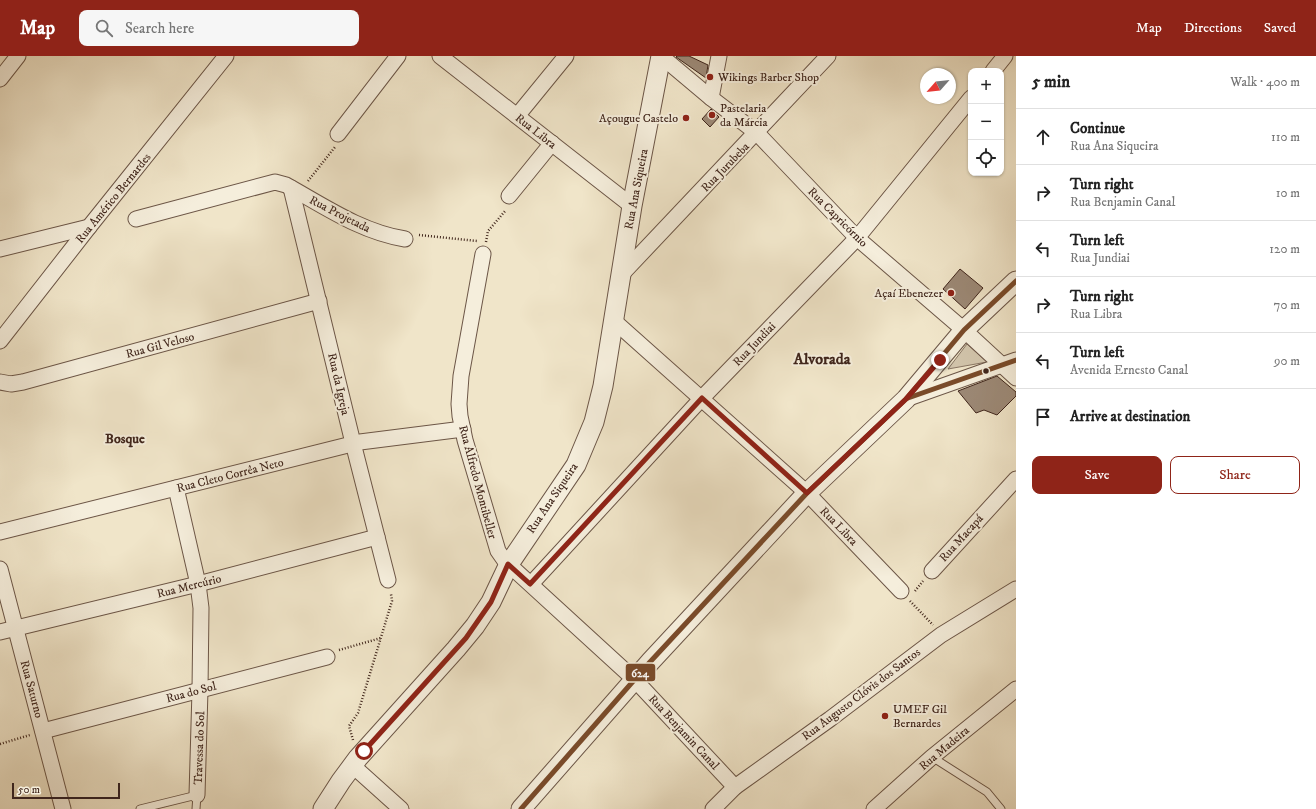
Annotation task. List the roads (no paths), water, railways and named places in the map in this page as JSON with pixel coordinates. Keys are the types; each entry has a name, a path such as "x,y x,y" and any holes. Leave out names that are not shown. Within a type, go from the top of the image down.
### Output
{"street":[{"path":"0,79 18,56"},
{"name":"Rua Américo Bernardes","path":"0,341 226,56"},
{"path":"338,134 398,56"},
{"name":"Rua Libra","path":"440,56 632,206"},
{"path":"517,116 566,56"},
{"name":"Rua Capricórnio","path":"661,56 711,98 757,133 857,238 964,330 1016,378"},
{"name":"Rua Ana Siqueira","path":"323,809 358,758 466,638 491,602 508,564 576,465 594,422 602,386 632,206 661,56"},
{"path":"711,98 719,56"},
{"name":"Rua Jurubeba","path":"620,276 757,133 828,56"},
{"path":"996,68 1006,56 1016,64"},
{"name":"Rua Jundiai","path":"530,584 702,398 857,238 968,102"},
{"path":"509,201 552,143"},
{"name":"Rua Projetada","path":"136,219 270,182 280,183 291,188 359,225 389,236 405,239"},
{"name":"Rua da Igreja","path":"291,188 388,580"},
{"path":"0,249 89,227"},
{"name":"Rua Alfredo Montibeller","path":"482,246 461,376 460,404 463,428 495,544 502,557 508,564"},
{"path":"521,809 635,680 807,493 906,399 964,330 1016,281"},
{"name":"Rua Gil Veloso","path":"2,385 23,382 319,301"},
{"name":"Rua Libra","path":"613,320 807,493 904,595"},
{"path":"906,399 1016,360"},
{"name":"Rua Cleto Corrêa Neto","path":"0,532 353,443 463,428"},
{"name":"Rua Macapá","path":"932,571 1016,478"},
{"name":"Travessa do Sol","path":"176,488 198,584 201,608 197,802"},
{"name":"Rua Mercúrio","path":"0,632 198,584 377,537"},
{"name":"Rua Benjamin Canal","path":"508,564 635,680 735,787"},
{"name":"Rua Saturno","path":"0,569 63,809"},
{"name":"Rua Augusto Clóvis dos Santos","path":"713,809 735,787 830,719 941,635 1016,589"},
{"name":"Rua do Sol","path":"43,731 327,657"},
{"name":"Rua Madeira","path":"874,809 932,757 1016,689"},
{"path":"358,758 401,809"}],"lane":[{"path":"932,757 987,792 1001,809"},
{"name":"Travessa do Sol","path":"140,809 197,802"}],"place":[{"name":"Wikings Barber Shop","path":"710,77"},
{"name":"Pastelaria da Márcia","path":"712,115"},
{"name":"Açougue Castelo","path":"686,118"},
{"name":"Açaí Ebenezer","path":"951,293"},
{"name":"UMEF Gil Bernardes","path":"885,716"}],"district":[{"name":"Alvorada","path":"822,358"},
{"name":"Bosque","path":"125,438"}]}
